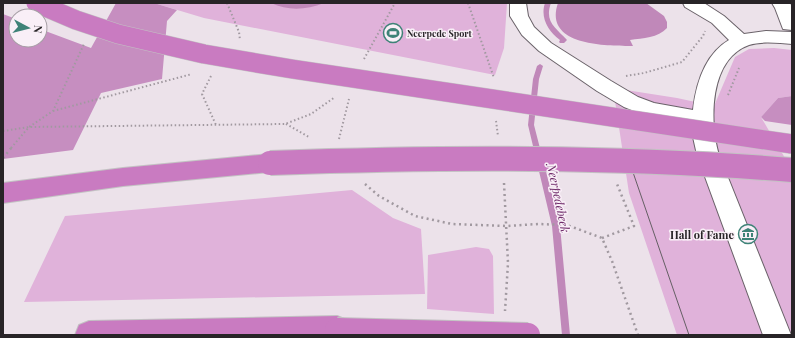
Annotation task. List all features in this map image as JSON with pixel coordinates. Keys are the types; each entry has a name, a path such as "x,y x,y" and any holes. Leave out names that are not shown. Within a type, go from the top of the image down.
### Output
{"highway":[{"path":"36,3 118,33 171,47 206,54 326,74 792,144"},
{"path":"3,193 123,177 270,163 360,160 485,157 602,160 792,170"},
{"path":"89,335 338,330 528,335"}],"street":[{"path":"518,3 519,16 528,31 545,47 604,86 631,102 651,110 703,120"},
{"path":"692,3 712,14 724,23 740,42"},
{"path":"777,335 708,155 703,135 703,120 706,87 718,61 731,46 752,38 791,31 783,5 780,3"}],"path":[{"path":"227,3 239,32 240,42"},
{"path":"604,86 618,78 644,73 682,62 703,36 712,14"},
{"path":"53,111 82,48"},
{"path":"214,70 202,94 216,125"},
{"path":"3,158 29,128 53,111 197,72"},
{"path":"3,131 29,128 285,124 311,114 337,95"},
{"path":"538,224 567,225 602,238 612,261 638,335"}],"shaded area":[{"path":"116,3 154,3 177,10 167,21 162,79 101,93 73,150 3,159 3,14 8,16 8,48 48,48 48,32 91,48"},
{"name":"Neerpede Sport","path":"154,3 507,3 504,48 495,75 204,18"},
{"path":"271,3 324,3 297,9 277,6"},
{"path":"558,3 646,3 664,16 667,22 667,28 655,36 630,40 633,46 593,44 568,36 560,28 556,17"},
{"path":"774,48 792,50 792,96 778,98 761,117 792,170 792,335 677,335 629,193 613,88 677,98 714,106 735,57 749,49"},
{"path":"792,96 792,125 765,121 761,117 778,98"},
{"path":"352,190 393,218 421,229 425,294 24,302 65,216"},
{"path":"476,247 489,249 493,256 494,314 427,309 428,255"}],"waterway":[{"name":"Neerpedebeek","path":"548,3 546,9 547,19 552,29 564,40 562,42"},
{"name":"Neerpedebeek","path":"540,66 536,79 531,125 556,226 566,335"}],"tram line":[{"path":"626,152 689,335"}],"place":[{"name":"Neerpede Sport","path":"393,33"},
{"name":"Hall of Fame","path":"748,234"}]}
